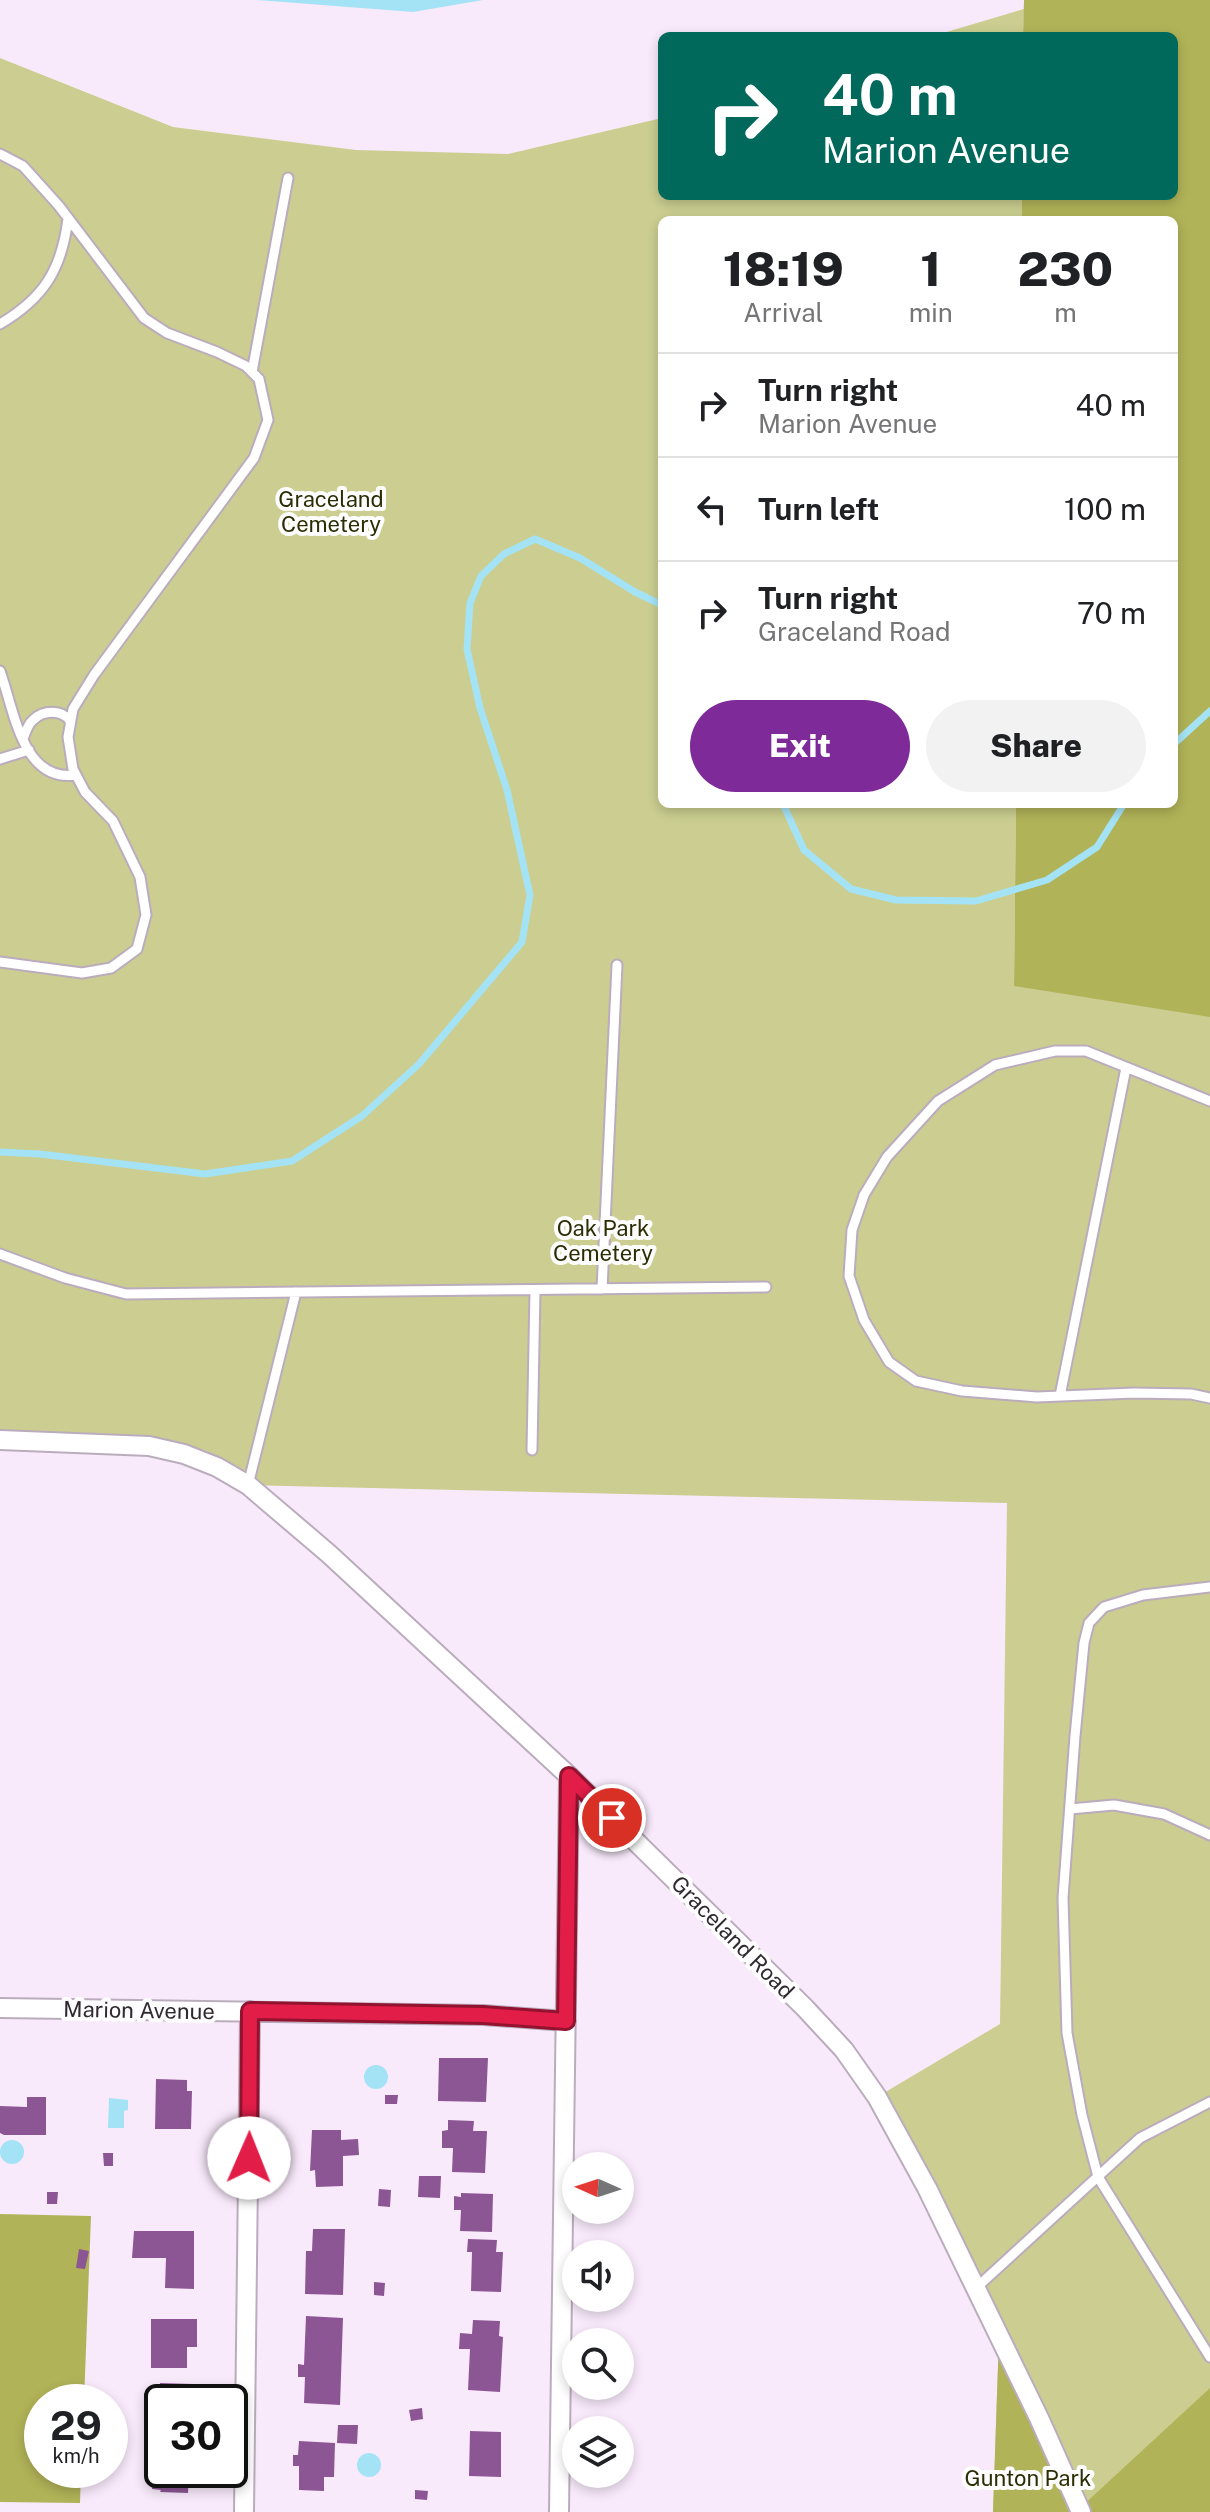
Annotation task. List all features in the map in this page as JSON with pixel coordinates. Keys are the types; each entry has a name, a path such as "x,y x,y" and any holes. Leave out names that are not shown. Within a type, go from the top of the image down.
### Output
{"street":[{"name":"Graceland Road","path":"0,1440 149,1446 184,1454 217,1467 248,1485 329,1554 569,1776 805,2008 844,2050 877,2097 927,2188 1039,2418 1081,2512"},
{"path":"559,2512 569,1776"},
{"name":"Marion Avenue","path":"0,2008 483,2015 566,2021"},
{"path":"244,2512 250,2011"}],"lane":[{"path":"0,154 23,166 68,218 144,318 167,333 217,352 252,372 259,379 268,420 254,458 94,675 73,709 70,721 68,737 76,775 85,792 113,821 140,877 146,915 137,949 111,968 82,973 0,962"},
{"path":"252,372 288,178"},
{"path":"0,324 32,303 51,278 64,248 68,218"},
{"path":"0,671 29,750 50,774 65,777 76,775"},
{"path":"23,739 33,720 45,714 56,712 66,715 70,721"},
{"path":"0,759 29,750"},
{"path":"602,1289 617,965"},
{"path":"1210,1101 1086,1051 1055,1051 995,1065 938,1101 887,1157 864,1195 852,1230 849,1276 864,1320 889,1362 916,1381 962,1391 1037,1397 1134,1393 1191,1394 1210,1398"},
{"path":"1060,1396 1126,1068"},
{"path":"0,1254 65,1278 126,1294 766,1287"},
{"path":"532,1450 535,1290"},
{"path":"248,1485 296,1292"},
{"path":"1210,1587 1143,1595 1104,1607 1089,1623 1084,1643 1063,1898 1067,2033 1082,2115 1098,2177 1210,2357"},
{"path":"1070,1809 1114,1805 1164,1814 1210,1835"},
{"path":"976,2288 1140,2138 1210,2102"}],"green space":[{"path":"1024,0 1210,0 1210,1017 1014,986 1016,808 1178,808 1178,216 1022,216 1022,200 1178,200 1178,32 1023,32"},
{"path":"1024,9 1023,32 946,32"},
{"path":"0,58 173,127 356,150 508,154 658,119 658,200 1022,200 1022,216 658,216 658,808 1016,808 1014,985 1210,1003 1210,2512 993,2512 999,2337 877,2097 1000,2024 1007,1503 248,1485 184,1454 0,1440"},
{"path":"0,2214 91,2216 85,2384 24,2384 24,2488 80,2488 80,2503 0,2502"},
{"name":"Gunton Park","path":"999,2337 1080,2508 1210,2388 1210,2512 993,2512"}],"water":[{"path":"257,0 483,0 413,12"},
{"path":"376,2065 385,2068 388,2077 385,2086 376,2089 367,2086 364,2077 367,2068"},
{"path":"109,2098 128,2100 128,2110 124,2111 124,2128 108,2128"},
{"path":"7,2140 17,2140 24,2147 24,2157 17,2164 7,2164 0,2157 0,2147"},
{"path":"369,2453 380,2460 381,2465 374,2476 369,2477 358,2470 357,2465 364,2454"}],"building":[{"path":"439,2058 488,2058 486,2102 438,2101"},
{"path":"156,2079 187,2080 187,2091 192,2091 191,2129 155,2129"},
{"path":"385,2095 398,2095 397,2104 385,2104"},
{"path":"27,2097 46,2097 46,2135 0,2133 0,2106 27,2107"},
{"path":"448,2120 474,2121 473,2131 487,2131 485,2173 452,2172 453,2148 442,2148 442,2131 448,2130"},
{"path":"312,2130 341,2130 341,2140 358,2139 359,2155 343,2156 343,2186 316,2187 315,2170 310,2171"},
{"path":"103,2153 113,2153 113,2166 104,2166"},
{"path":"419,2176 441,2176 440,2198 418,2197"},
{"path":"379,2189 391,2190 390,2207 378,2206"},
{"path":"47,2192 58,2192 57,2204 47,2204"},
{"path":"461,2193 493,2194 492,2232 460,2231 461,2210 454,2210 454,2196 461,2197"},
{"path":"313,2229 345,2229 343,2295 305,2294 306,2251 312,2251"},
{"path":"134,2231 194,2231 194,2289 165,2288 166,2258 132,2258"},
{"path":"468,2239 497,2240 496,2252 503,2252 501,2292 471,2291 472,2252 467,2252"},
{"path":"79,2249 89,2251 85,2269 76,2268"},
{"path":"374,2282 385,2283 384,2296 374,2295"},
{"path":"306,2316 343,2318 340,2405 304,2403 305,2377 298,2377 298,2364 304,2365"},
{"path":"151,2319 197,2319 197,2347 187,2347 187,2368 151,2368"},
{"path":"473,2320 500,2321 499,2336 503,2337 500,2392 468,2390 470,2349 459,2349 460,2333 472,2334"},
{"path":"422,2408 423,2419 411,2421 409,2410"},
{"path":"338,2425 358,2425 357,2444 337,2443"},
{"path":"470,2431 501,2432 501,2477 469,2476"},
{"path":"299,2441 335,2443 334,2477 324,2477 324,2491 299,2490 299,2466 293,2466 293,2455 298,2455"},
{"path":"152,2488 188,2488 188,2493"},
{"path":"415,2490 428,2491 427,2500 415,2499"}],"waterway":[{"path":"0,1152 205,1174 292,1161 362,1116 419,1064 522,942 530,895 507,790 480,708 467,649 470,603 481,576 504,554 535,539 580,558 658,603"},
{"path":"1178,740 1210,711"},
{"path":"785,808 804,850 851,889 896,900 976,901 1047,880 1097,847 1121,808"}],"route":[{"path":"249,2158 250,2011 483,2015 566,2021 569,1776 612,1818"}],"park label":[{"name":"Graceland Cemetery","path":"331,512"},
{"name":"Oak Park Cemetery","path":"603,1240"}]}
